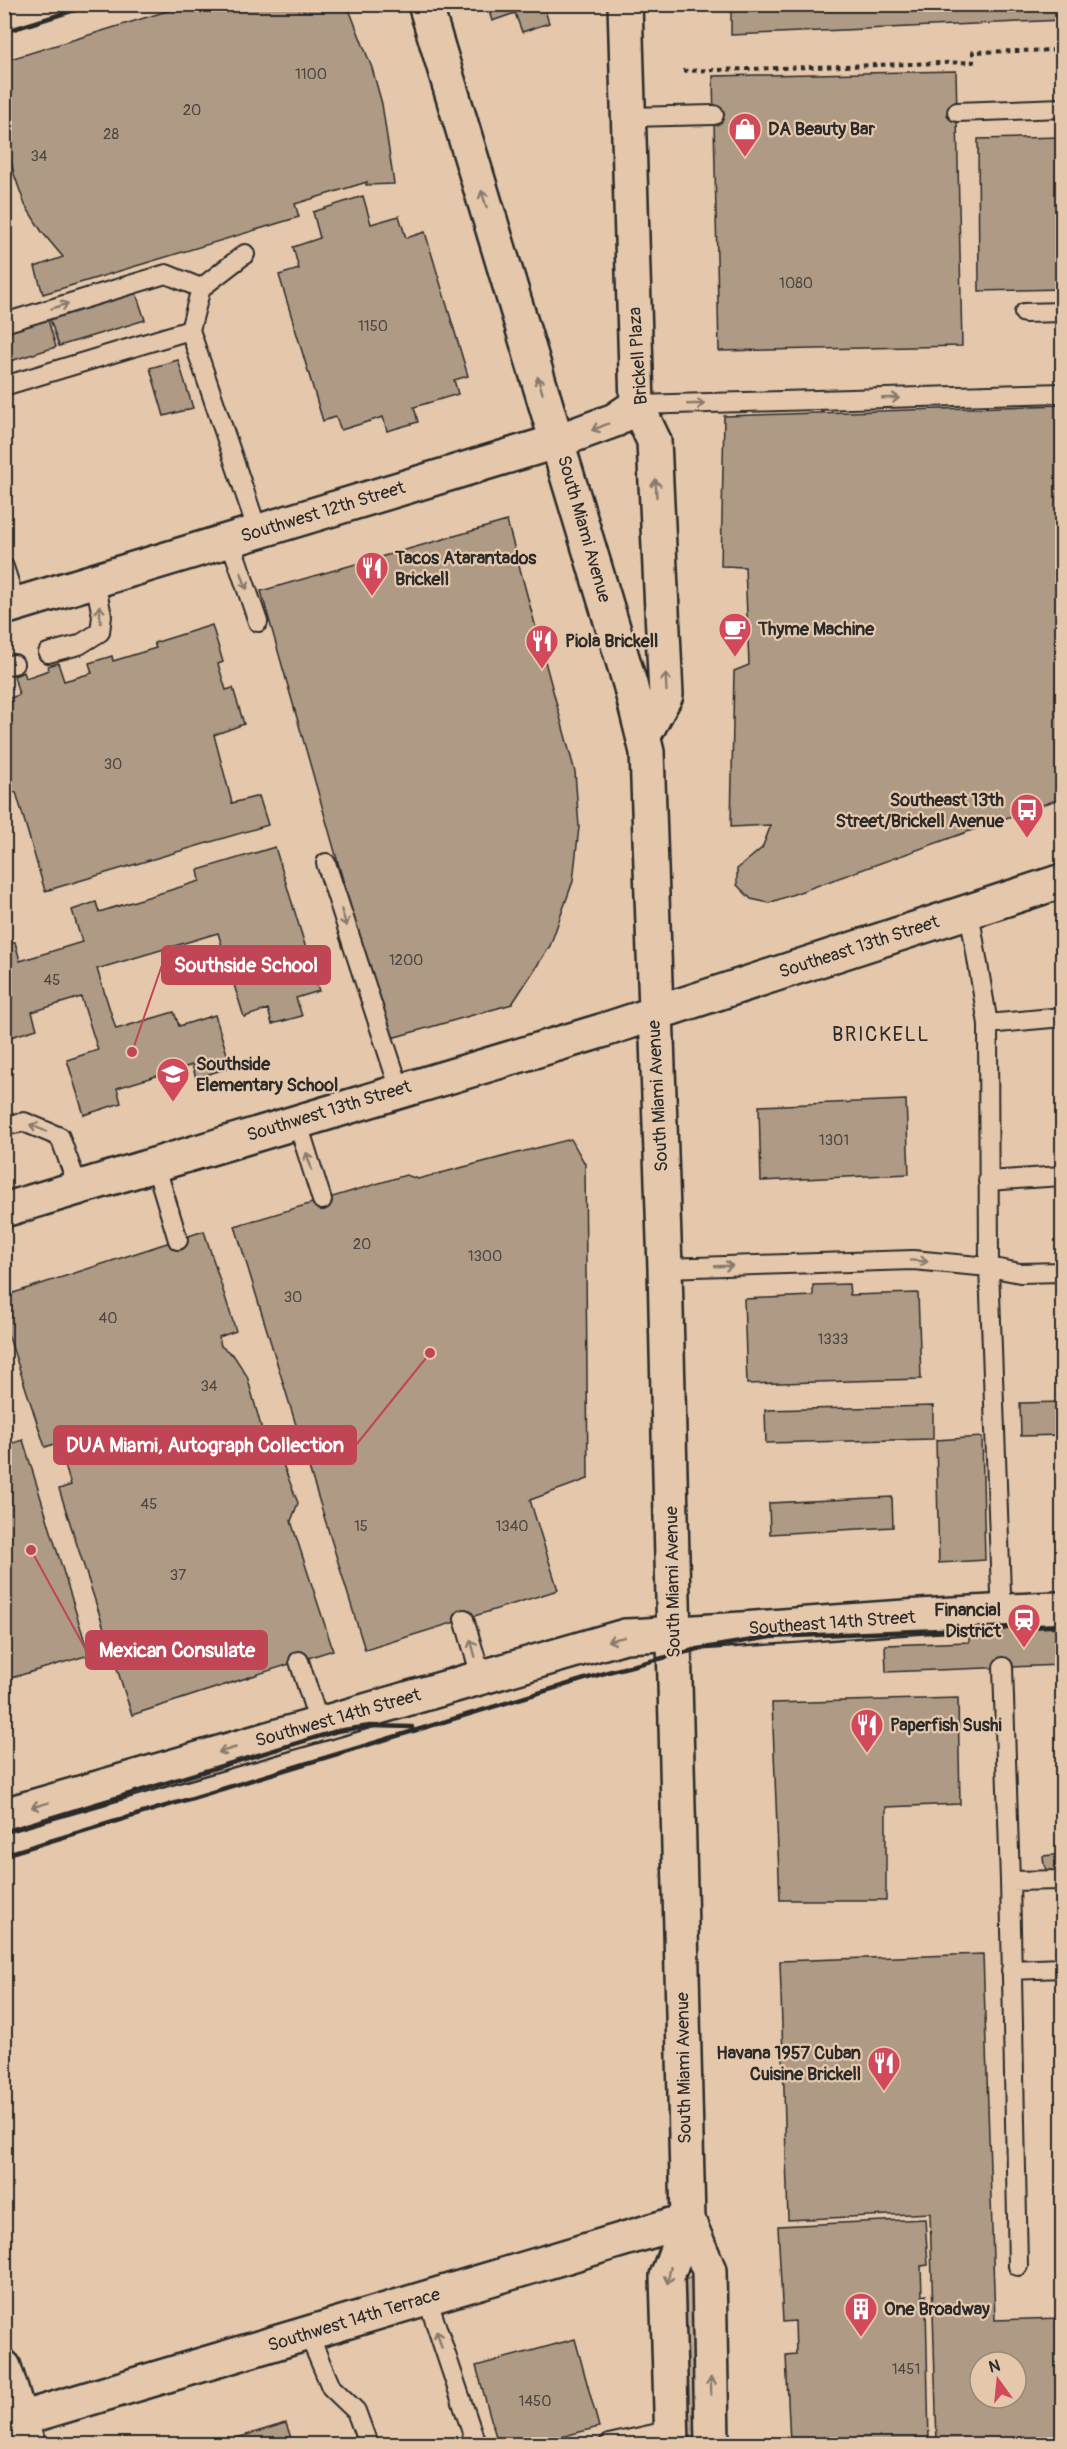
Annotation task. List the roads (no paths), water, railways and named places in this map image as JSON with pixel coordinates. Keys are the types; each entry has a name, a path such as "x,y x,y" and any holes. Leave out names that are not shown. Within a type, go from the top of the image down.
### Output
{"main road":[{"name":"South Miami Avenue","path":"425,4 558,441 644,735 648,773 654,1014 665,1268 688,2220 709,2270 712,2445"},
{"name":"Brickell Plaza","path":"625,4 637,405 654,441 666,695 644,735"},
{"name":"Southwest 12th Street","path":"10,606 558,441 615,420 637,405"},
{"name":"Southeast 13th Street","path":"654,1014 1062,881"},
{"name":"Southwest 13th Street","path":"4,1210 654,1014"},
{"name":"Southeast 14th Street","path":"674,1634 1002,1618 1062,1609"},
{"name":"Southwest 14th Street","path":"4,1815 625,1636 674,1634"},
{"name":"South Miami Avenue","path":"672,2437 667,2276 688,2220"},
{"name":"Southwest 14th Terrace","path":"24,2432 308,2333 688,2220"},
{"path":"4,2367 24,2432"}],"lane":[{"path":"957,112 1062,108"},
{"path":"629,117 714,115"},
{"path":"245,254 201,288 190,330 244,536 258,622"},
{"path":"4,323 166,274 201,288"},
{"path":"1024,313 1062,312"},
{"path":"4,386 190,330"},
{"path":"637,405 1062,393"},
{"path":"4,567 10,606"},
{"path":"48,653 80,645 100,632 102,616 95,581"},
{"path":"326,863 400,1089"},
{"path":"969,911 988,1024 988,1268 1002,1618"},
{"path":"988,1024 1062,1017"},
{"path":"297,1121 322,1200"},
{"path":"4,1126 24,1122 60,1137 78,1187"},
{"path":"155,1164 178,1240"},
{"path":"988,1181 1062,1176"},
{"path":"665,1268 914,1260 1020,1273 1062,1272"},
{"path":"464,1619 481,1676"},
{"path":"299,1661 319,1723"},
{"path":"1003,1667 1018,2266"},
{"path":"1010,1881 1062,1880"},
{"path":"1011,1970 1062,1968"},
{"path":"427,2298 452,2380 476,2445"},
{"path":"308,2333 331,2387 356,2411 368,2445"},
{"path":"609,2445 672,2437"}],"railway":[{"path":"4,9 19,4"},
{"path":"4,32 94,4"},
{"path":"4,1855 608,1672 698,1649 771,1637 1062,1625"},
{"path":"4,1832 337,1731 370,1726 412,1727"}],"place":[{"name":"DA Beauty Bar","path":"745,158"},
{"name":"Tacos Atarantados Brickell","path":"372,597"},
{"name":"Thyme Machine","path":"735,658"},
{"name":"Piola Brickell","path":"542,670"},
{"name":"Southeast 13th Street/Brickell Avenue","path":"1027,839"},
{"name":"Southside School","path":"132,1052"},
{"name":"Southside Elementary School","path":"173,1103"},
{"name":"DUA Miami, Autograph Collection","path":"430,1353"},
{"name":"Mexican Consulate","path":"31,1550"},
{"name":"Financial District","path":"1024,1649"},
{"name":"Paperfish Sushi","path":"867,1754"},
{"name":"Havana 1957 Cuban Cuisine Brickell","path":"884,2092"},
{"name":"One Broadway","path":"861,2338"}],"district":[{"name":"BRICKELL","path":"881,1034"}]}
